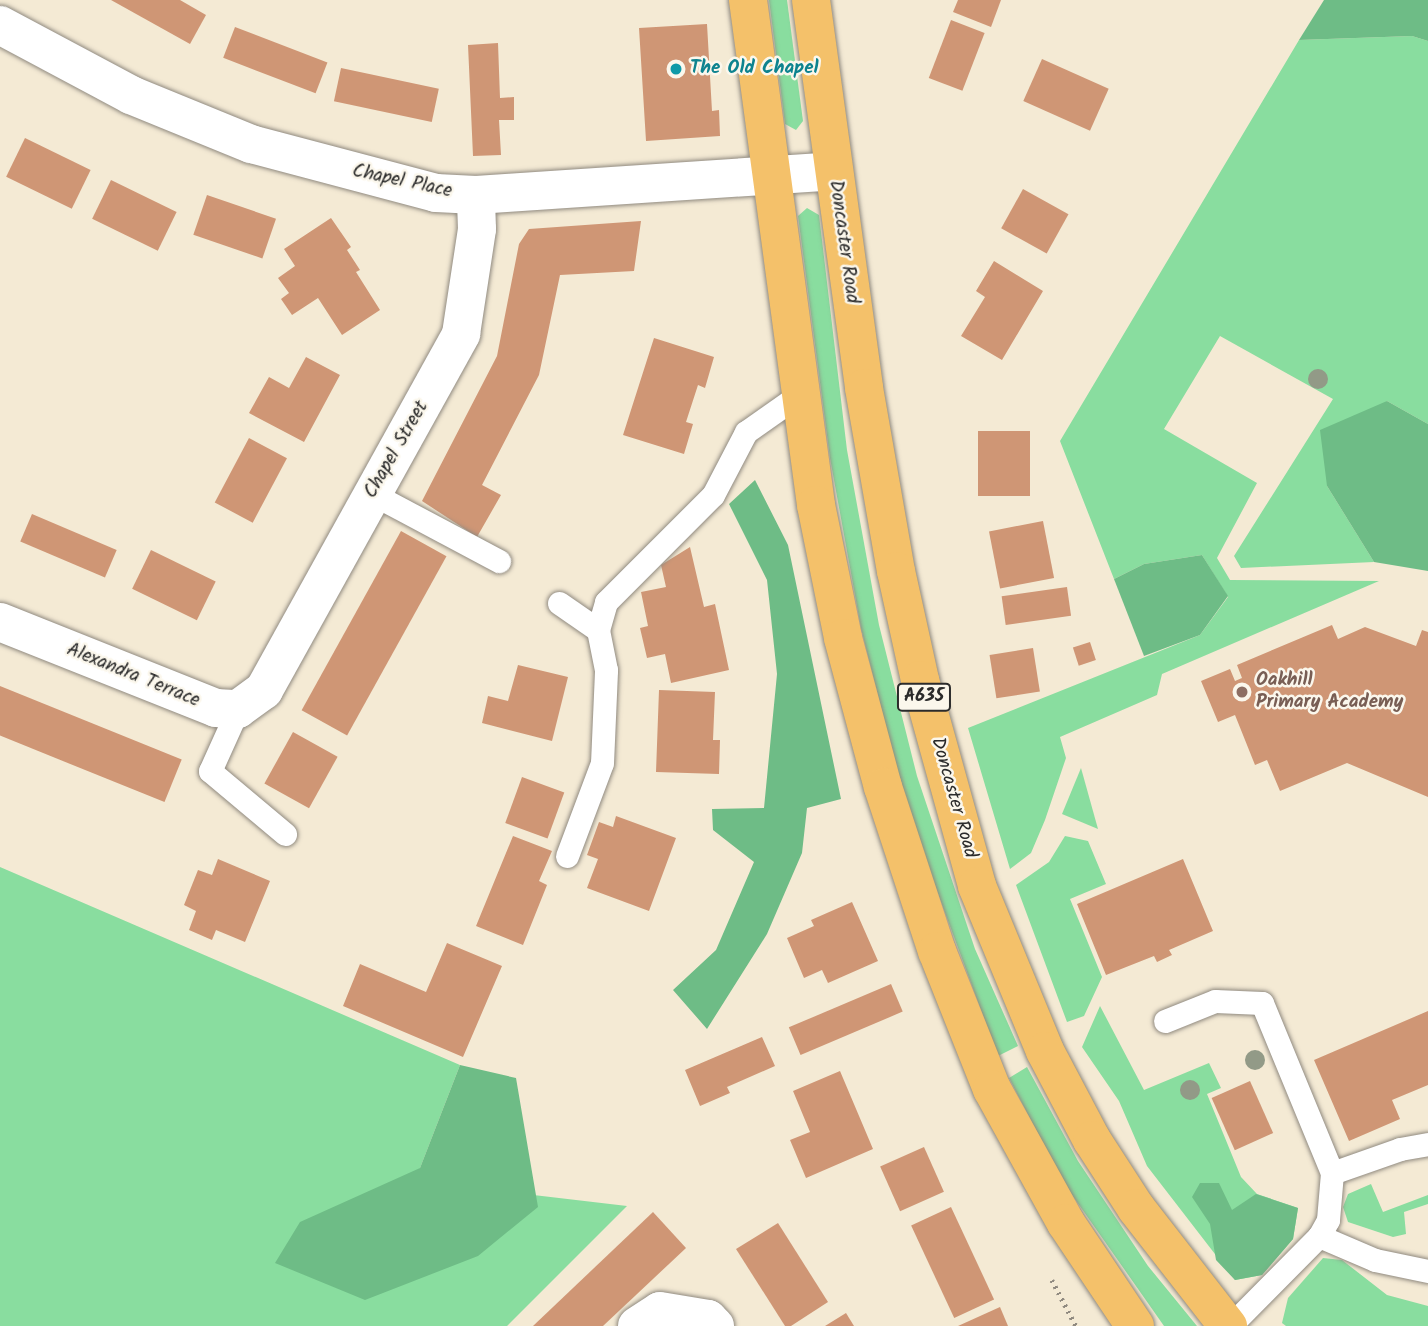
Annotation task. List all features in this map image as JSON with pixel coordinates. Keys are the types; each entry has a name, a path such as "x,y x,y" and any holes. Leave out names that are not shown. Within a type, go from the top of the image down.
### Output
{"highway":[{"path":"748,0 800,394 843,638 883,787 937,951 992,1089 1025,1154 1135,1326"},
{"name":"Doncaster Road","path":"811,0 833,171 896,571 920,680 977,886 1045,1051 1092,1140 1136,1208 1229,1326"}],"street":[{"name":"Chapel Place","path":"0,25 131,95 251,144 436,194 476,195 833,171"},
{"name":"Chapel Street","path":"251,699 461,334 477,229 476,195"},
{"name":"Alexandra Terrace","path":"2,628 216,708 251,699"},
{"path":"637,1326 660,1311 708,1319 715,1326"}],"lane":[{"path":"567,856 602,763 606,670 598,630 606,602 713,495 746,432 800,394"},
{"path":"371,493 499,561"},
{"path":"559,603 598,630"},
{"path":"251,699 210,771 285,834"},
{"path":"1165,1021 1215,1001 1262,1003 1332,1173 1328,1220 1319,1236 1229,1326"},
{"path":"1332,1173 1401,1149 1428,1144"},
{"path":"1319,1236 1375,1260 1428,1271"}],"green space":[{"path":"769,0 787,0 803,121 796,130 785,124"},
{"path":"1324,0 1428,0 1428,41 1412,36 1299,40"},
{"path":"1412,36 1428,41 1428,424 1387,401 1327,486 1374,562 1241,568 1234,556 1333,399 1220,336 1164,429 1257,483 1217,558 1230,580 1379,581 1162,674 1157,695 1060,737 1066,758 1045,820 1031,853 1010,869 968,728 1200,635 1228,597 1202,555 1144,564 1114,579 1060,441 1299,40"},
{"path":"807,208 819,215 847,450 879,625 917,776 975,949 1018,1046 998,1056 906,807 861,628 830,458 798,216"},
{"path":"1387,401 1428,424 1428,571 1374,562 1327,486 1320,430"},
{"path":"755,480 788,545 841,799 807,808 802,853 767,934 707,1029 673,990 716,950 754,862 713,830 712,809 764,808 777,674 767,580 729,504"},
{"path":"1202,555 1228,596 1200,635 1144,656 1114,579 1144,564"},
{"path":"1081,768 1098,829 1062,814"},
{"path":"1065,836 1088,841 1106,884 1070,899 1102,977 1084,1016 1067,1022 1016,885 1049,862"},
{"path":"0,867 460,1065 415,1181 627,1206 507,1326 0,1326"},
{"path":"1100,1006 1144,1090 1209,1063 1221,1088 1207,1094 1241,1177 1257,1194 1298,1208 1293,1239 1262,1275 1235,1280 1147,1166 1119,1101 1082,1047"},
{"path":"460,1065 516,1078 538,1207 478,1256 365,1300 275,1263 300,1222 420,1168"},
{"path":"1027,1067 1078,1161 1148,1266 1197,1326 1164,1326 1063,1182 1009,1078"},
{"path":"1200,1183 1219,1183 1232,1210 1256,1194 1298,1208 1293,1239 1262,1275 1235,1280 1216,1260 1210,1224 1192,1197"},
{"path":"1371,1184 1383,1212 1428,1195 1428,1204 1404,1212 1406,1234 1393,1237 1348,1222 1343,1207 1348,1194"},
{"path":"1323,1258 1342,1260 1387,1295 1428,1306 1428,1326 1286,1326 1282,1323 1288,1298"}],"building":[{"path":"111,0 180,0 206,15 190,44"},
{"path":"958,0 1001,0 991,27 953,12"},
{"path":"951,20 985,33 962,91 929,78"},
{"name":"The Old Chapel","path":"707,24 712,111 719,110 720,136 646,141 639,28"},
{"path":"235,27 327,62 316,93 223,58"},
{"path":"498,43 500,98 514,97 514,120 499,120 501,155 473,156 468,45"},
{"path":"1042,59 1109,89 1090,131 1023,101"},
{"path":"341,68 439,89 432,122 334,101"},
{"path":"25,138 91,170 72,209 6,177"},
{"path":"111,180 177,212 158,251 92,219"},
{"path":"1023,189 1068,214 1047,254 1001,228"},
{"path":"207,195 276,219 262,258 193,235"},
{"path":"331,218 351,247 347,250 360,270 356,272 380,310 342,335 318,298 292,315 281,299 289,293 278,278 295,266 284,249"},
{"path":"641,221 634,271 560,275 539,375 482,485 501,495 477,537 422,501 497,356 519,244 529,229"},
{"path":"994,261 1043,291 1002,360 961,336 985,297 976,291"},
{"path":"654,338 714,357 705,388 698,385 686,422 693,424 684,454 623,435"},
{"path":"306,357 340,375 304,442 249,413 269,377 289,388"},
{"path":"978,431 1030,431 1030,496 978,496"},
{"path":"249,438 287,458 253,523 215,502"},
{"path":"32,514 117,550 105,578 20,542"},
{"path":"1043,521 1054,578 1000,588 989,531"},
{"path":"401,531 446,556 347,736 302,710"},
{"path":"690,547 704,607 715,604 729,670 671,683 665,654 647,658 640,628 648,626 641,592 666,587 661,565"},
{"path":"151,550 216,582 197,620 132,589"},
{"path":"1067,587 1071,616 1006,625 1002,596"},
{"path":"1332,625 1338,639 1365,627 1416,646 1422,630 1428,632 1428,797 1347,763 1280,791 1267,760 1255,765 1235,715 1218,722 1201,681 1230,669 1235,681 1242,678 1237,665"},
{"path":"1090,642 1096,660 1079,666 1073,648"},
{"path":"1033,648 1040,691 996,698 990,655"},
{"path":"518,665 568,677 552,741 482,723 488,696 508,701"},
{"path":"0,686 182,759 164,802 0,736"},
{"path":"659,690 715,692 713,740 720,740 719,774 656,772"},
{"path":"293,732 338,757 309,808 264,784"},
{"path":"522,777 564,792 548,838 505,823"},
{"path":"616,816 676,838 649,911 587,888 598,859 587,855 599,822 613,827"},
{"path":"513,836 552,851 539,881 547,885 523,945 476,926"},
{"path":"218,859 270,881 245,942 216,930 212,940 189,930 196,911 184,905 198,870 212,875"},
{"path":"1183,859 1213,931 1169,950 1172,955 1157,962 1154,956 1106,975 1077,904"},
{"path":"852,902 878,961 828,983 822,970 804,978 787,938 814,926 811,920"},
{"path":"447,943 502,966 463,1057 343,1006 360,964 426,992"},
{"path":"891,984 903,1012 801,1055 789,1027"},
{"path":"1428,1011 1428,1085 1392,1100 1400,1119 1349,1141 1314,1060"},
{"path":"762,1037 775,1066 727,1087 730,1093 700,1106 685,1070"},
{"path":"840,1071 873,1149 806,1178 790,1140 810,1132 793,1091"},
{"path":"1250,1081 1273,1133 1235,1150 1212,1098"},
{"path":"924,1147 944,1192 900,1211 880,1167"},
{"path":"951,1207 994,1299 954,1318 911,1226"},
{"path":"653,1212 686,1248 603,1326 533,1326"},
{"path":"778,1223 828,1302 791,1326 785,1326 736,1249"},
{"path":"1000,1307 1008,1326 958,1326"},
{"path":"846,1313 854,1326 825,1326"}],"place":[{"name":"The Old Chapel","path":"676,69"},
{"name":"Oakhill Primary Academy","path":"1242,692"}]}
